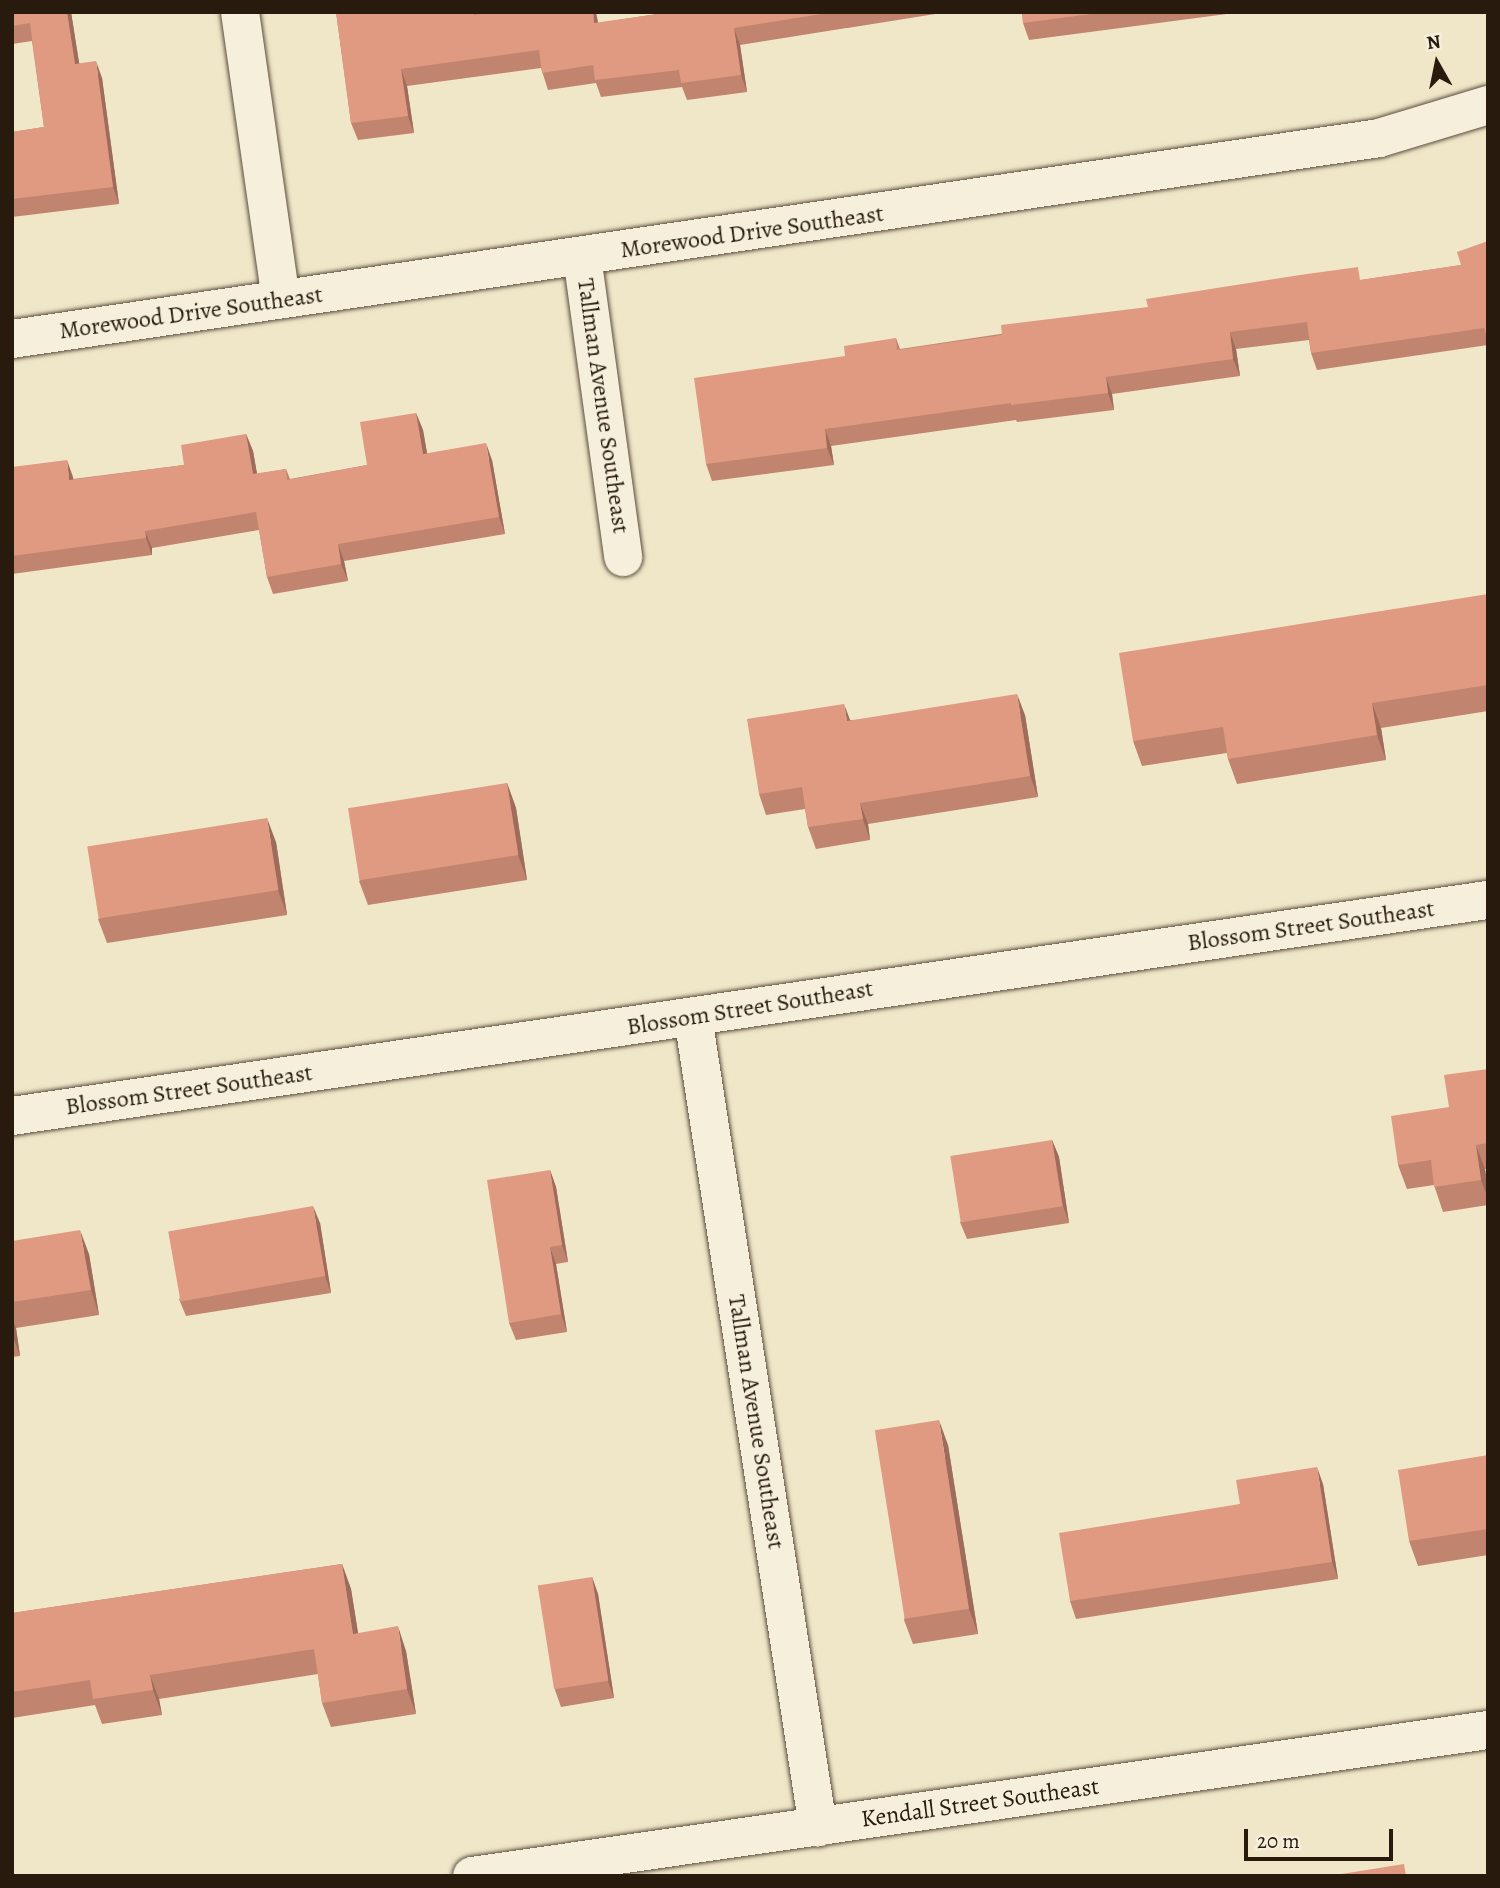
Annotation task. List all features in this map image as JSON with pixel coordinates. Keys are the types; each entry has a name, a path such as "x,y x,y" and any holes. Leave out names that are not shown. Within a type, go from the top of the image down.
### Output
{"street":[{"path":"240,12 281,299"},
{"name":"Morewood Drive Southeast","path":"12,339 1379,138 1488,105"},
{"name":"Tallman Avenue Southeast","path":"582,256 623,556"},
{"name":"Blossom Street Southeast","path":"12,1116 1488,900"},
{"name":"Tallman Avenue Southeast","path":"693,1017 818,1826"},
{"name":"Kendall Street Southeast","path":"472,1876 1488,1730"}],"building":[{"path":"12,12 67,12 75,64 96,61 113,187 12,199 12,132 44,127 30,23 12,26"},
{"path":"336,12 474,12 474,15 495,12 593,12 594,23 671,12 834,12 734,28 741,75 681,83 679,70 595,80 593,65 542,73 539,50 401,69 408,116 351,123"},
{"path":"1022,12 1106,12 1023,23"},
{"path":"1488,241 1488,334 1484,328 1311,353 1307,322 1230,332 1233,359 1106,377 1108,393 1011,403 825,429 827,448 706,464 694,378 845,356 844,346 896,338 897,350 1002,335 1001,325 1148,307 1146,299 1300,275 1358,267 1360,280 1461,265 1457,252"},
{"path":"416,413 423,454 486,443 499,517 338,544 341,564 267,577 256,512 145,531 146,538 12,556 12,467 67,460 69,480 184,465 181,445 246,434 253,474 286,469 287,480 367,465 360,422"},
{"path":"1488,594 1488,685 1372,703 1377,735 1228,759 1223,727 1133,741 1119,653"},
{"path":"1017,694 1030,776 860,803 863,819 808,827 802,787 759,794 747,719 844,704 847,721"},
{"path":"507,783 518,855 359,880 348,808"},
{"path":"267,818 278,890 99,919 87,846"},
{"path":"1488,1069 1488,1143 1476,1145 1481,1180 1434,1187 1431,1160 1398,1165 1391,1116 1449,1107 1444,1075"},
{"path":"1052,1140 1062,1206 961,1222 950,1156"},
{"path":"550,1170 562,1245 550,1247 561,1314 509,1323 487,1180"},
{"path":"313,1206 325,1276 181,1301 168,1232"},
{"path":"80,1230 91,1290 12,1302 12,1241"},
{"path":"939,1420 969,1609 905,1619 875,1430"},
{"path":"1488,1455 1488,1529 1409,1541 1398,1470"},
{"path":"1317,1467 1332,1562 1070,1601 1059,1533 1240,1504 1236,1480"},
{"path":"342,1564 353,1634 398,1626 407,1689 322,1703 314,1649 150,1675 153,1690 93,1699 90,1680 12,1692 12,1613"},
{"path":"592,1577 608,1681 554,1689 538,1586"},
{"path":"1404,1864 1406,1876 1329,1876"}]}
